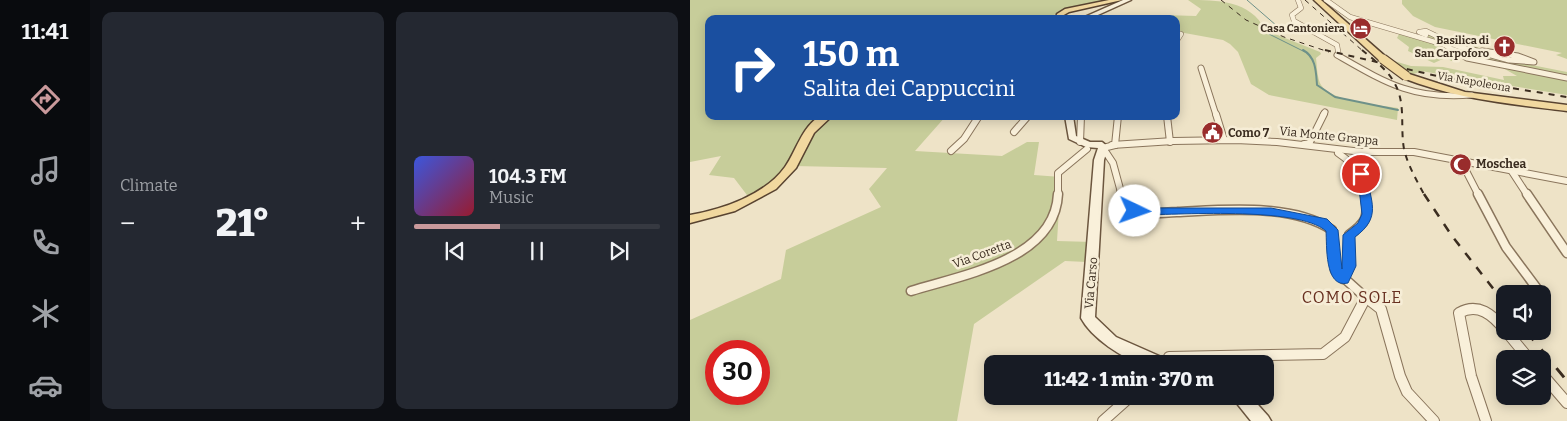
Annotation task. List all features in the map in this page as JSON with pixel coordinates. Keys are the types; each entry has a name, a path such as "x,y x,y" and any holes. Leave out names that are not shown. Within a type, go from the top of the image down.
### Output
{"main road":[{"path":"1059,15 1067,10 1119,0"},
{"name":"Via Napoleona","path":"1317,0 1406,76 1436,88 1567,108"},
{"path":"690,219 737,206 774,185 789,170 813,125 821,120"}],"street":[{"path":"1092,15 1128,0"},
{"path":"1298,0 1301,8 1292,15 1294,21 1303,28 1337,45 1338,53 1392,86 1442,97 1472,95"},
{"path":"1326,0 1350,17 1445,45"},
{"path":"1482,51 1509,60 1534,62 1518,56 1456,46 1426,31 1419,32 1445,45 1457,54 1482,62 1567,78"},
{"path":"1201,68 1224,140"},
{"path":"1289,143 1309,144 1325,112"},
{"path":"951,151 964,139 976,120"},
{"path":"1014,132 1024,120"},
{"path":"1069,120 1071,134 1113,163 1124,205 1128,209 1148,213 1271,211 1323,221 1332,230 1335,270 1343,279 1382,309 1400,376 1407,392 1434,421"},
{"path":"1083,120 1094,149"},
{"path":"1115,145 1118,120"},
{"path":"1167,120 1170,142"},
{"name":"Via Monte Grappa","path":"1094,149 1115,145 1224,140 1289,143 1332,150 1396,154 1414,152 1567,181"},
{"name":"Via Coretta","path":"911,291 994,263 1019,253 1038,241 1054,218 1058,173 1094,149"},
{"name":"Via Carso","path":"1094,149 1088,318 1097,332 1125,349 1147,355"},
{"path":"1332,150 1344,156 1361,174 1367,214 1363,225 1349,235 1350,266 1343,279"},
{"path":"1462,161 1506,247 1534,285"},
{"path":"1511,170 1567,253"},
{"path":"1274,356 1323,354 1336,348 1351,331 1366,297"},
{"path":"1486,421 1471,376 1458,317 1459,313 1468,309 1484,310 1496,319"},
{"path":"1514,340 1522,350"},
{"path":"1551,384 1567,403"},
{"path":"1103,421 1121,405"},
{"path":"1247,405 1262,421"}],"green space":[{"path":"690,0 1113,0 1063,11 1054,15 705,15 705,120 942,120 915,151 1002,156 1027,142 1039,142 1034,175 1061,177 1057,241 1093,242 1087,262 1065,261 974,324 957,421 690,421 690,320 781,279 786,250 881,207 869,189 887,168 794,166 750,199 734,178 709,175 721,156 690,162"},
{"path":"1188,0 1210,0 1242,7 1259,20 1265,30 1320,52 1321,54 1316,58 1318,75 1321,85 1327,91 1356,102 1398,108 1397,120 1269,95 1251,84 1238,52 1230,44 1223,40 1180,32 1180,16 1196,16 1201,9"},
{"path":"1402,0 1567,0 1567,59 1556,55 1562,53 1435,27 1413,16 1402,4"},
{"path":"1405,32 1421,36 1431,34 1438,39 1432,40 1450,45 1461,45 1442,36 1480,48 1480,50 1514,56 1521,63 1567,72 1567,95 1421,71 1414,74 1406,72 1394,61 1411,66 1443,67 1504,80 1503,76 1517,76 1503,68 1460,57 1455,57 1460,60 1454,62 1445,58 1434,63 1408,51 1409,47 1397,38 1399,34"}],"waterway":[{"path":"1247,0 1277,26 1271,29"},
{"path":"1263,31 1305,52"},
{"path":"1303,50 1313,61 1317,85 1335,97 1398,110"}],"railway":[{"path":"1221,0 1246,20 1284,37 1329,52"},
{"path":"1305,0 1364,52"},
{"path":"1325,50 1375,62"},
{"path":"1362,50 1375,62"},
{"path":"1375,62 1437,76 1567,97"},
{"path":"1375,62 1389,74 1398,92 1402,108 1404,149 1410,167 1425,196"},
{"path":"1424,194 1452,236 1496,292"},
{"path":"1533,340 1567,381"}],"place":[{"name":"Casa Cantoniera","path":"1361,28"},
{"name":"Basilica di San Carpoforo","path":"1505,46"},
{"name":"Como 7","path":"1212,133"},
{"name":"Moschea","path":"1460,164"}],"district":[{"name":"COMO SOLE","path":"1352,297"}],"route":[{"path":"1135,211 1148,213 1271,211 1305,216 1323,221 1332,230 1335,270 1343,279 1350,266 1349,235 1363,225 1367,214 1361,174"}]}
